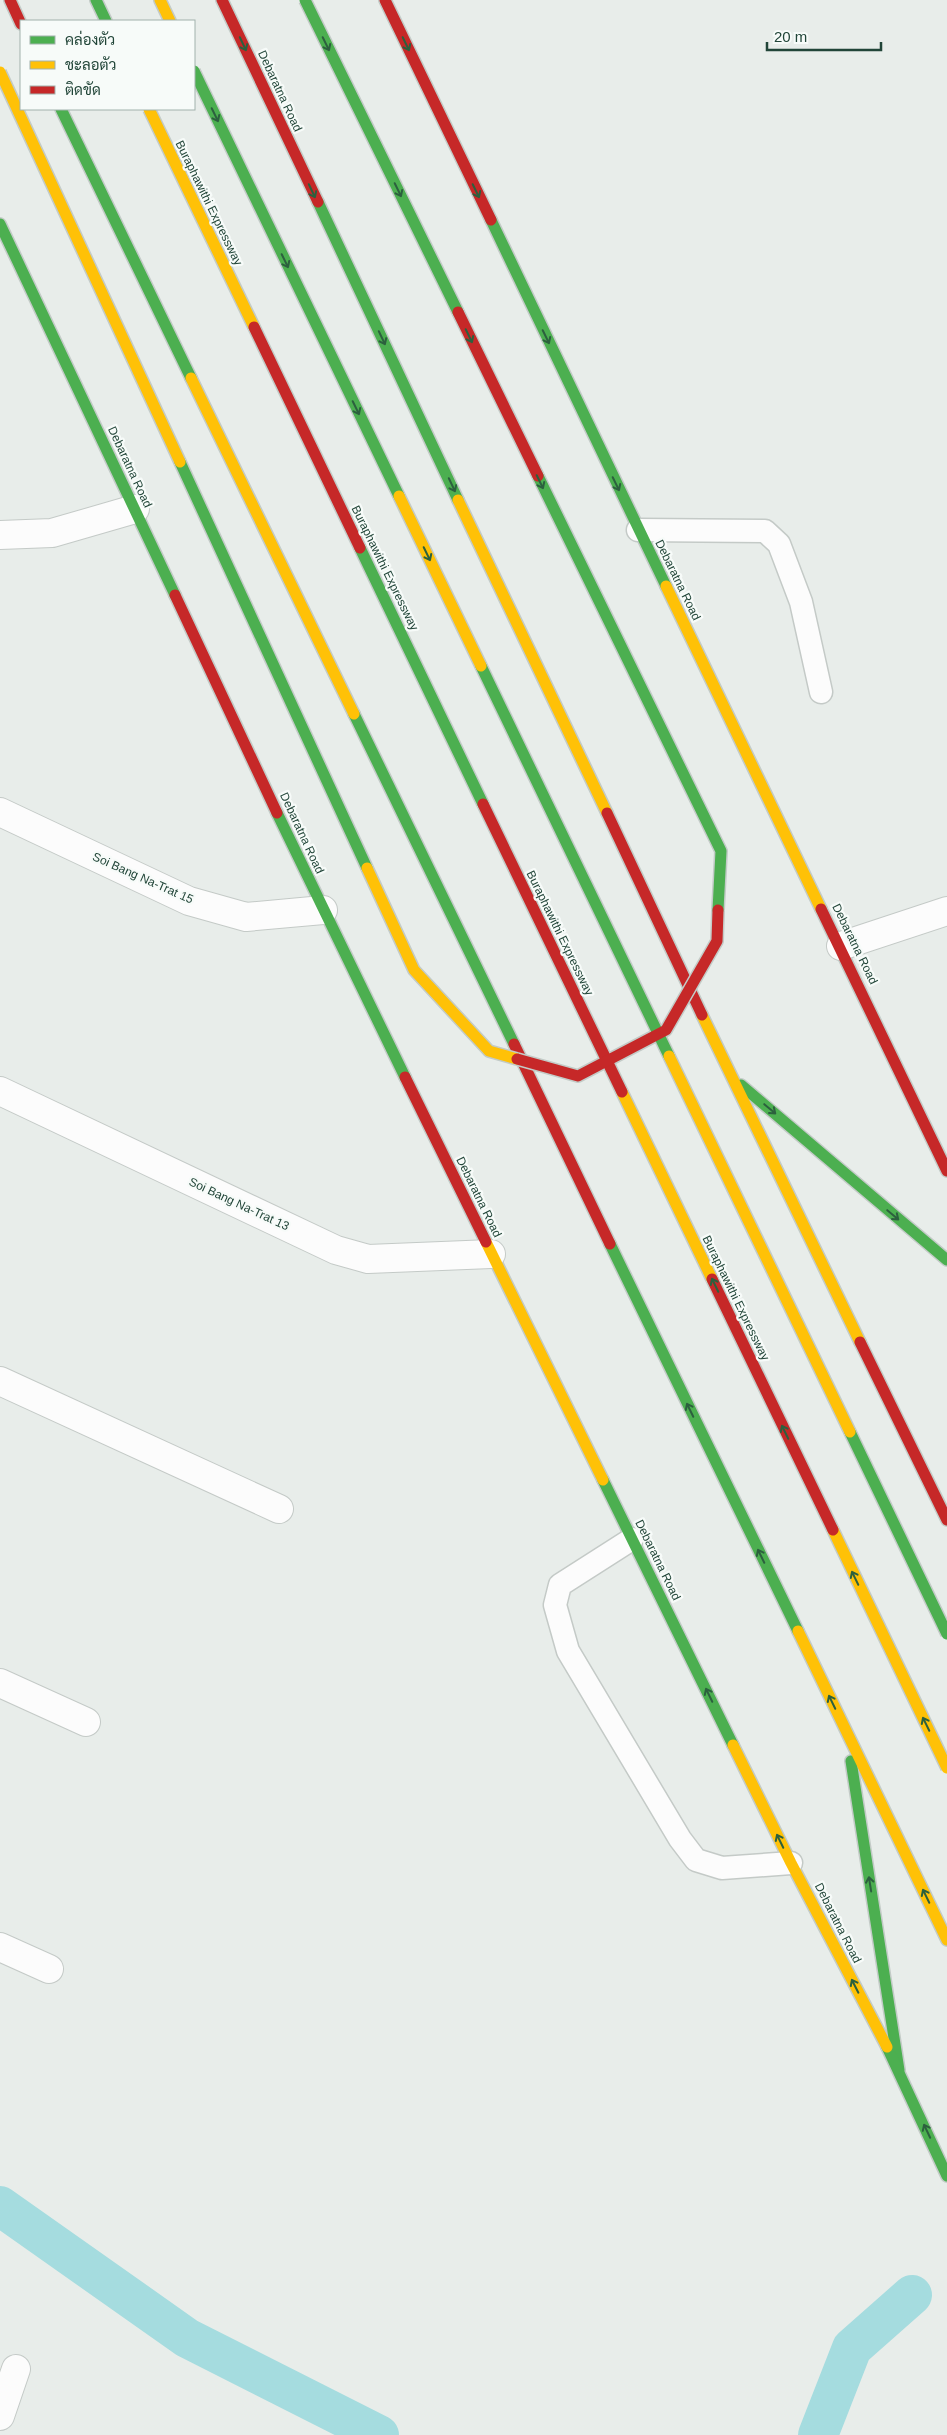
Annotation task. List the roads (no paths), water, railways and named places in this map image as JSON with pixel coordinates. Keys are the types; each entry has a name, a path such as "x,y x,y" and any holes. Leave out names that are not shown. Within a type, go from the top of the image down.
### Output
{"main road":[{"path":"10,0 20,22"},
{"path":"96,0 106,20"},
{"path":"160,0 170,20"},
{"name":"Debaratna Road","path":"222,0 732,1078 947,1520"},
{"path":"0,72 414,970 489,1051 578,1076 666,1030 717,941 721,851 305,0"},
{"name":"Debaratna Road","path":"385,0 638,530 841,946 947,1171"},
{"path":"195,73 947,1634"},
{"path":"61,110 947,1940"},
{"name":"Buraphawithi Expressway","path":"149,110 947,1768"},
{"name":"Debaratna Road","path":"0,224 323,910 791,1863 899,2070 947,2176"},
{"path":"732,1078 947,1260"},
{"path":"847,1733 899,2070"}],"street":[{"path":"0,535 52,533 134,509"},
{"name":"Soi Bang Na-Trat 15","path":"0,812 189,901 246,917 323,910"},
{"path":"841,946 947,911"},
{"name":"Soi Bang Na-Trat 13","path":"0,1091 336,1250 368,1259 491,1254"},
{"path":"0,1381 279,1509"},
{"path":"0,1683 86,1722"},
{"path":"0,1947 49,1969"},
{"path":"0,2416 16,2369"}],"lane":[{"path":"638,530 765,531 773,536 780,544 801,602 821,692"},
{"path":"632,1538 560,1585 555,1606 568,1650 680,1839 696,1860 722,1868 791,1863"}],"waterway":[{"path":"0,2206 187,2338 379,2435"},
{"path":"818,2435 852,2348 912,2295"}]}
